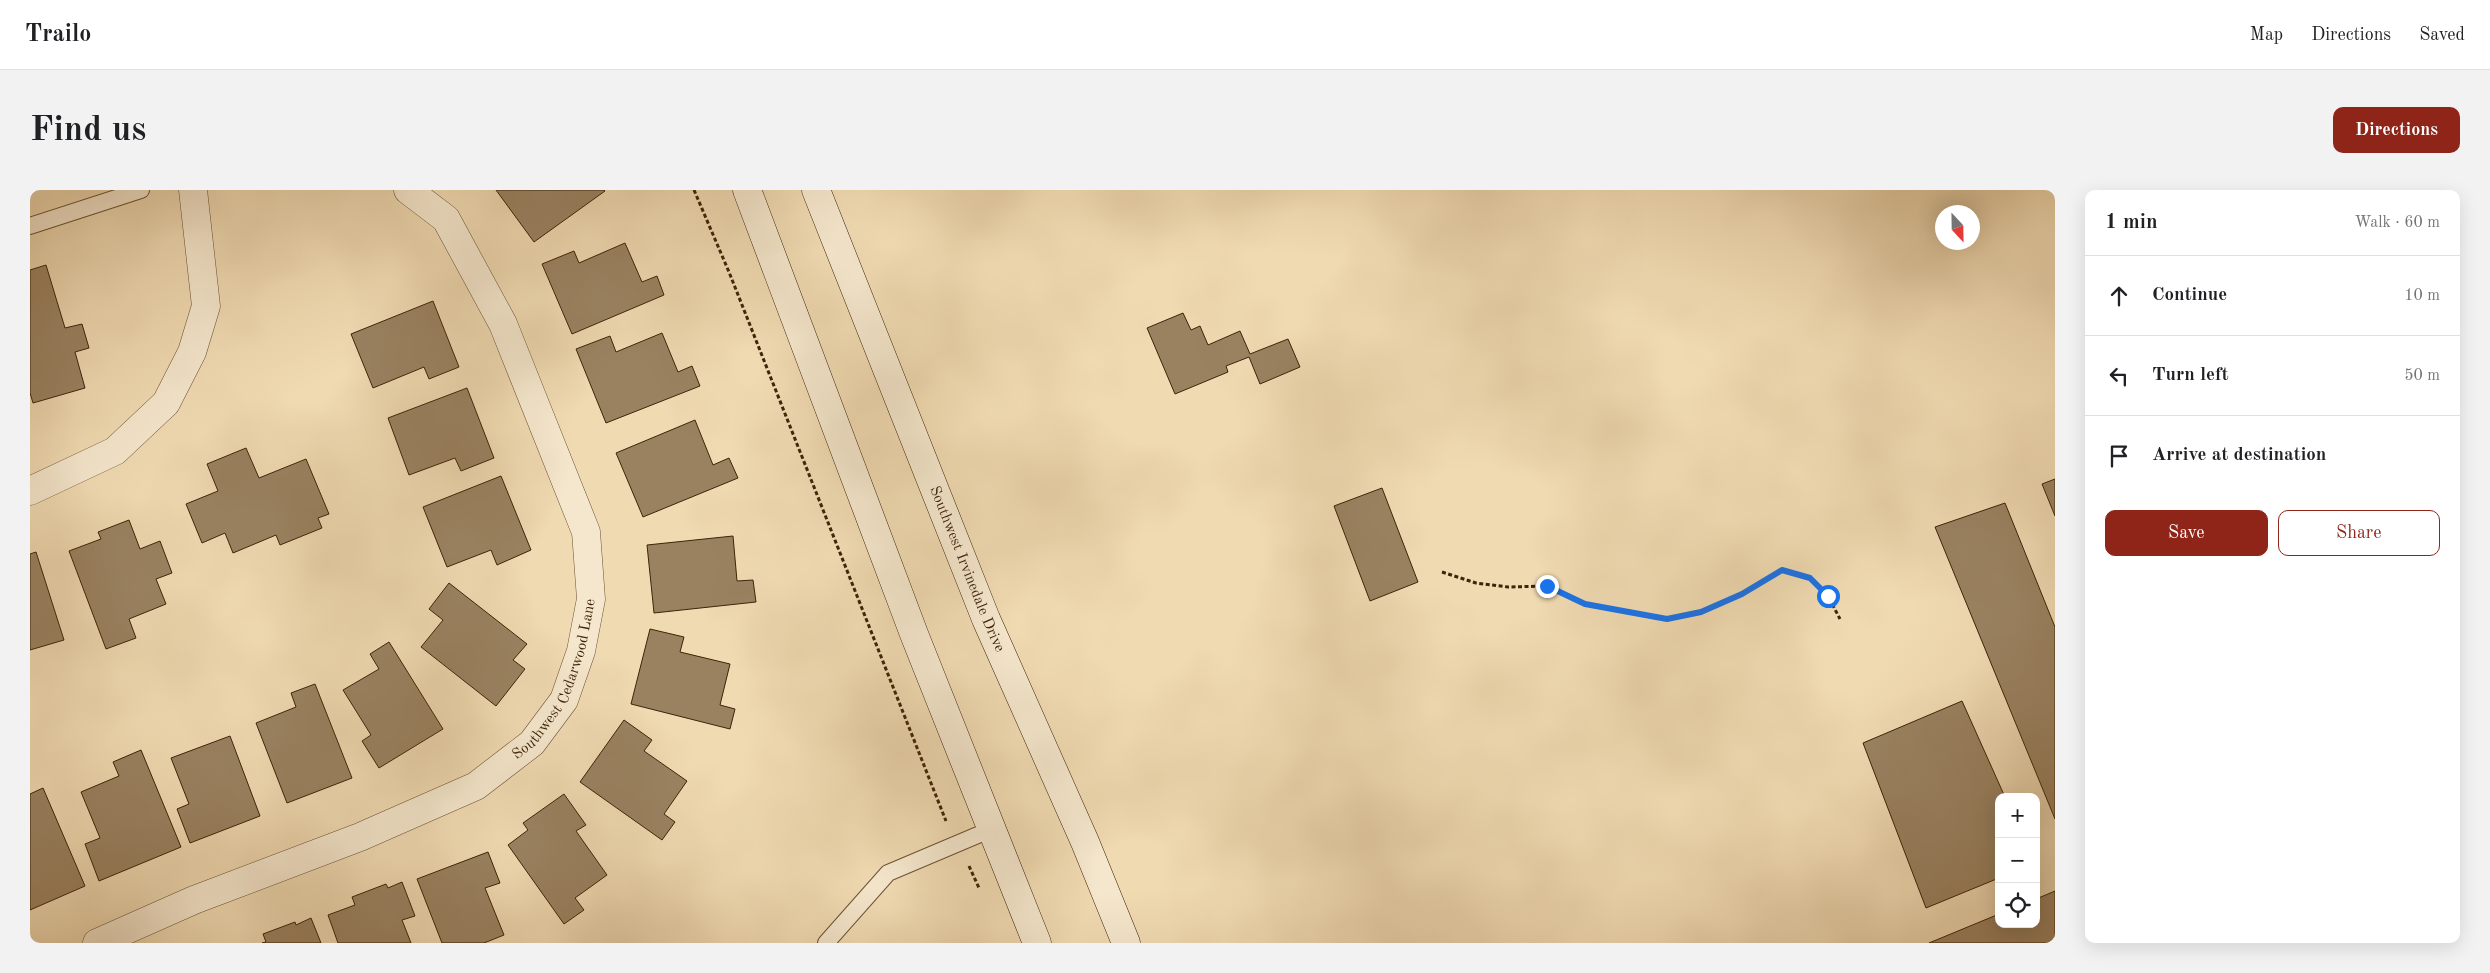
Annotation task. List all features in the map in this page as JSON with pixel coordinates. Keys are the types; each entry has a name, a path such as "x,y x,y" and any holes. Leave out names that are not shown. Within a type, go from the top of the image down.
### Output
{"main road":[{"path":"30,491 115,451 166,403 192,352 206,306 193,190"},
{"name":"Southwest Cedarwood Lane","path":"96,943 194,900 360,837 476,786 532,743 564,700 581,650 591,599 586,532 503,324 446,219 408,190"},
{"path":"747,190 914,634 1037,943"},
{"name":"Southwest Irvinedale Drive","path":"816,190 986,619 1085,842 1126,943"}],"lane":[{"path":"30,226 141,190"},
{"path":"826,943 888,873 955,843 992,829"}],"path":[{"path":"694,190 729,272 955,843 980,890"},
{"path":"1442,572 1476,582 1508,587 1547,586 1585,604 1667,619 1701,612 1742,594 1782,570 1810,578 1828,596 1840,620"}],"building":[{"path":"496,190 604,190 605,191 534,242"},
{"path":"625,243 642,282 657,276 664,295 572,334 542,264 574,251 579,263"},
{"path":"46,265 65,328 82,324 89,348 75,352 85,388 33,403 30,393 30,270"},
{"path":"433,301 459,367 429,379 424,367 373,388 351,334"},
{"path":"1183,313 1191,330 1200,326 1208,345 1240,331 1250,354 1288,339 1300,367 1260,384 1249,357 1226,366 1228,372 1175,394 1147,328"},
{"path":"662,333 678,372 692,366 700,386 606,423 576,349 610,336 616,352"},
{"path":"467,388 494,458 461,471 455,458 409,475 388,418"},
{"path":"695,420 713,465 729,458 738,478 643,517 616,453"},
{"path":"246,448 259,478 306,459 329,514 318,518 322,528 280,545 276,535 233,553 225,533 202,543 186,504 218,491 207,464"},
{"path":"501,476 531,550 497,565 491,550 447,567 423,507"},
{"path":"2055,479 2055,516 2042,484"},
{"path":"1382,488 1418,582 1370,601 1334,506"},
{"path":"2005,503 2055,627 2055,819 1935,527"},
{"path":"129,520 140,549 160,541 172,573 156,579 166,604 129,619 136,638 106,649 69,551 101,539 98,532"},
{"path":"733,536 737,581 753,580 756,602 654,613 647,545"},
{"path":"36,552 64,640 30,650 30,554"},
{"path":"449,583 527,644 513,660 525,669 496,706 421,647 443,620 429,609"},
{"path":"650,629 684,637 680,652 730,664 720,705 735,709 730,729 631,704"},
{"path":"389,642 443,729 379,768 362,741 371,735 343,690 379,669 370,654"},
{"path":"315,684 352,778 287,803 256,723 296,707 291,693"},
{"path":"1962,701 2003,793 1995,793 1995,880 1926,908 1863,743"},
{"path":"624,720 652,740 644,751 687,781 664,814 675,822 662,840 580,782"},
{"path":"230,736 260,816 190,843 177,809 189,804 171,758"},
{"path":"141,750 181,847 99,881 85,844 100,838 81,792 119,776 113,762"},
{"path":"43,788 85,886 30,910 30,794"},
{"path":"564,794 586,825 576,831 607,875 575,898 584,910 564,924 508,845 528,830 523,823"},
{"path":"488,852 500,883 485,888 504,935 484,943 442,943 417,879"},
{"path":"402,882 415,916 402,920 411,943 338,943 328,915 355,905 352,897 386,884 388,888"},
{"path":"2055,891 2055,943 1929,943 1995,916 1995,928 2040,928 2040,897"},
{"path":"311,918 321,943 262,943 266,942 263,934 295,922 296,925"}],"route":[{"path":"1547,586 1585,604 1667,619 1701,612 1742,594 1782,570 1810,578 1828,596"}]}
